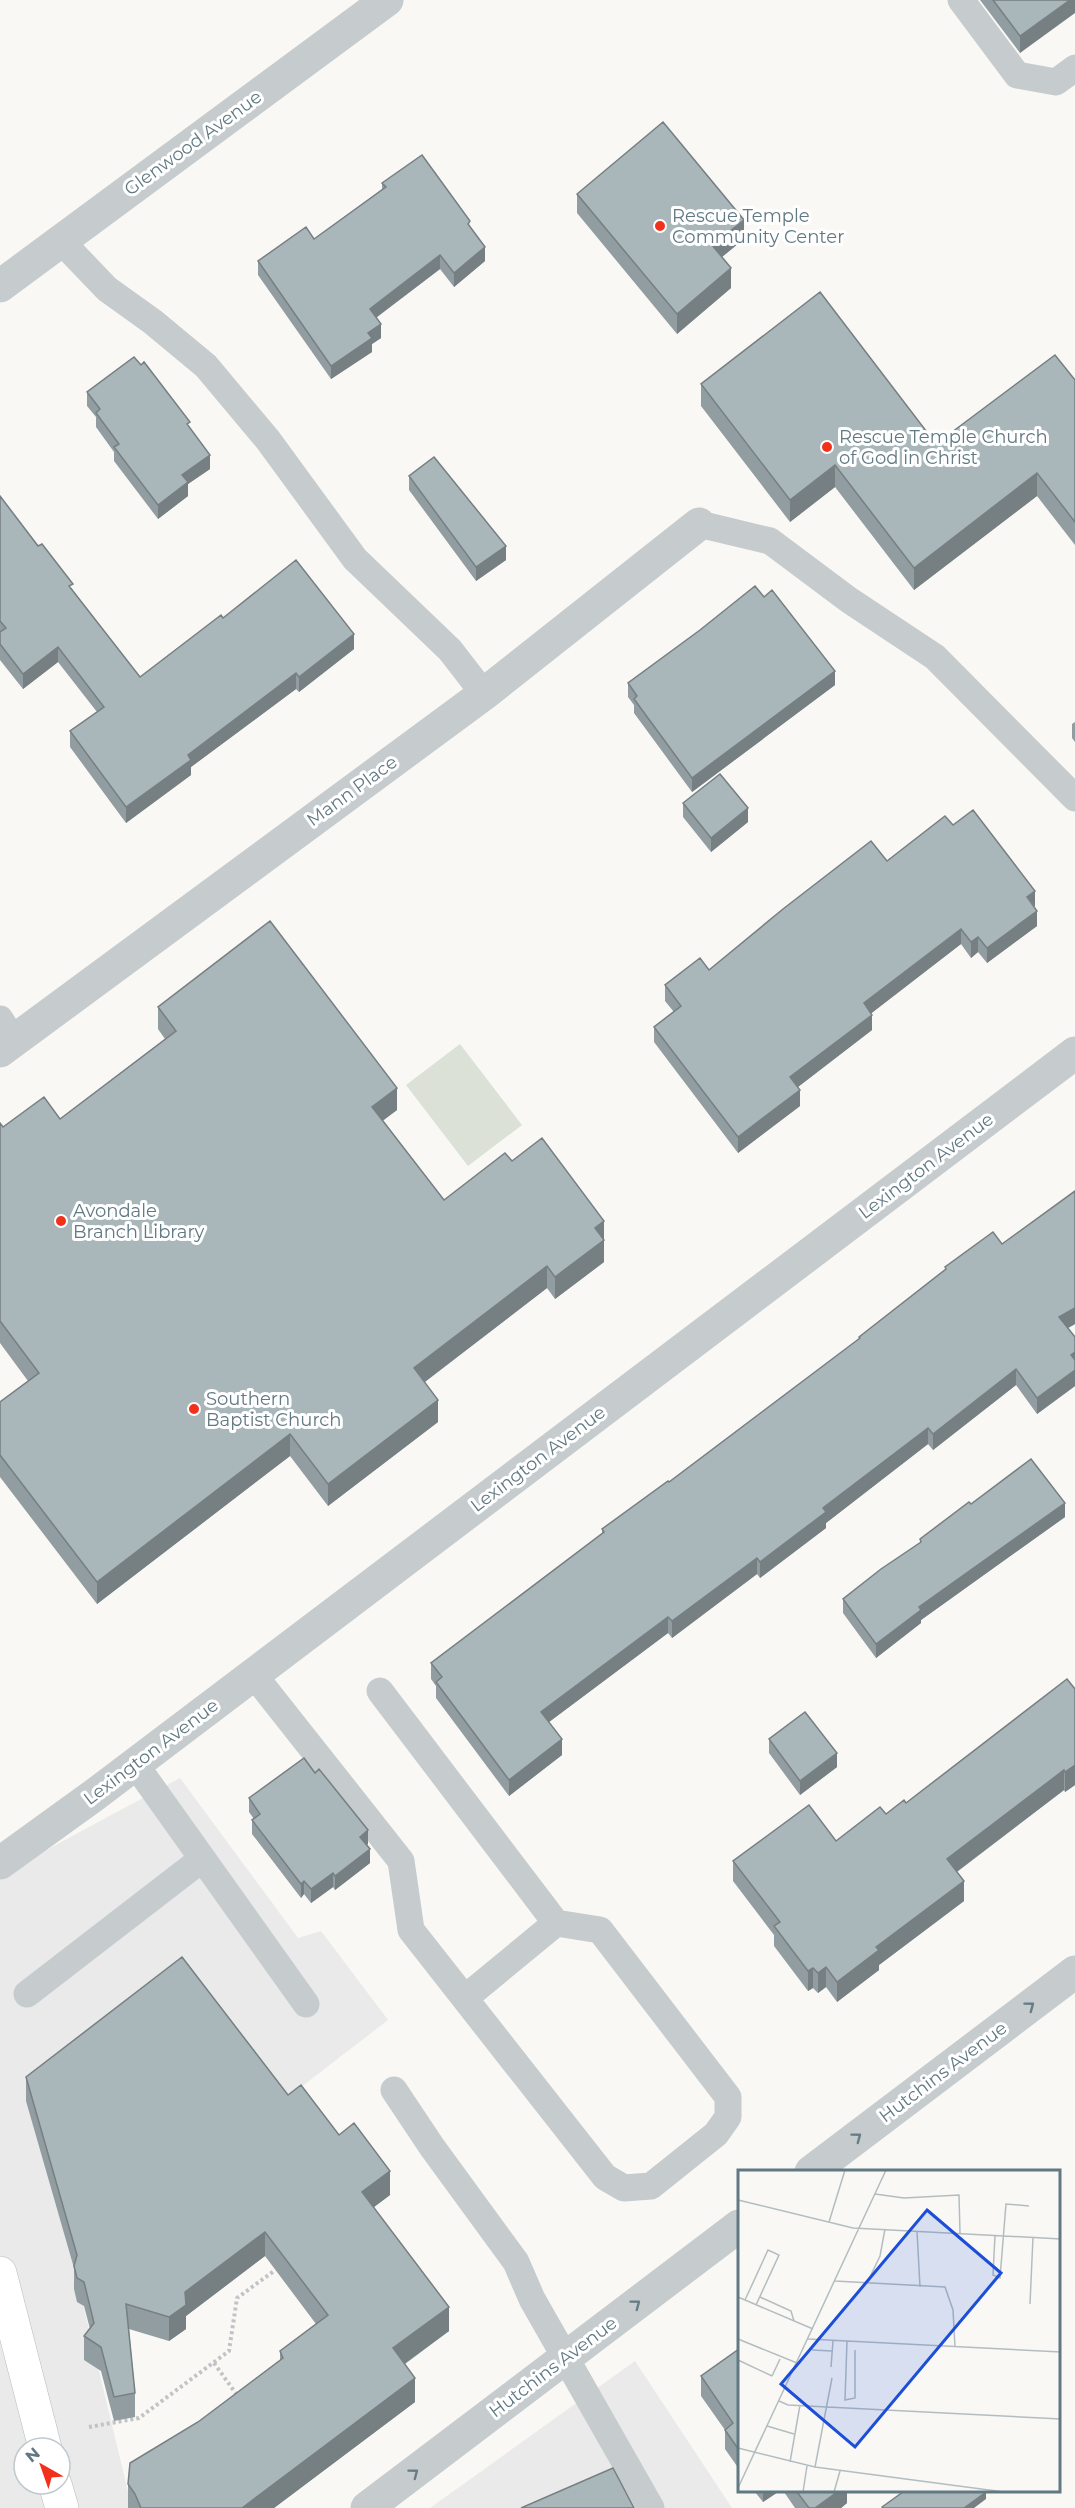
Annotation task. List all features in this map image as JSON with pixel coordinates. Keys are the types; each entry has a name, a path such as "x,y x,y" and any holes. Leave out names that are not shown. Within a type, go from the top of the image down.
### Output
{"main road":[{"path":"2,2290 42,2436"}],"street":[{"name":"Glenwood Avenue","path":"0,286 387,0"},
{"name":"Mann Place","path":"4,1037 484,694 699,524"},
{"name":"Lexington Avenue","path":"0,1863 254,1675 1075,1053"},
{"name":"Hutchins Avenue","path":"814,2170 1075,1972"},
{"name":"Hutchins Avenue","path":"367,2508 738,2227"}],"lane":[{"path":"961,0 1017,75 1056,82 1075,68"},
{"path":"61,241 106,289 153,322 206,366 268,440 355,559 450,650 484,694"},
{"path":"699,524 770,541 849,600 935,657 1075,798"},
{"path":"254,1675 400,1861 411,1930 605,2177 624,2188 651,2186 716,2134 728,2117 728,2097 600,1930 556,1923 380,1691"},
{"path":"135,1764 306,2004"},
{"path":"27,1994 202,1859"},
{"path":"465,1998 556,1923"},
{"path":"394,2090 432,2147 516,2262 532,2299 651,2508"}],"path":[{"path":"89,2427 139,2418 229,2351 237,2298 274,2271"},
{"path":"214,2363 237,2395"}],"shaded area":[{"path":"460,1044 522,1125 468,1166 406,1085"},
{"path":"180,1778 298,1938 321,1931 388,2020 73,2263 132,2508 0,2508 0,1875"},
{"path":"635,2361 732,2508 430,2508"}],"building":[{"path":"993,0 1070,0 1020,36"},
{"name":"Rescue Temple Community Center","path":"663,122 744,220 712,245 731,268 677,314 577,194"},
{"path":"422,155 470,221 468,224 485,247 454,273 440,255 370,309 381,324 368,333 372,338 331,366 258,261 306,227 314,239 386,187 382,183"},
{"path":"820,292 936,444 1055,355 1075,380 1075,522 1037,473 914,568 835,465 790,500 701,384"},
{"path":"134,357 141,365 144,362 190,422 187,424 210,455 182,475 188,482 158,505 114,447 119,444 96,413 100,409 87,392"},
{"path":"434,457 506,546 476,567 409,476"},
{"path":"0,496 38,546 42,544 73,584 69,586 140,677 221,615 223,618 296,560 354,634 299,677 296,673 188,755 191,760 126,807 70,731 104,707 58,647 23,674 0,644 0,632 6,628 0,621"},
{"path":"755,586 764,597 772,590 835,671 692,778 634,699 637,696 628,683"},
{"path":"720,774 748,808 711,838 683,803"},
{"path":"973,810 1035,891 1027,897 1037,911 987,948 978,937 971,942 961,929 864,1003 872,1015 790,1077 800,1090 738,1137 654,1027 681,1006 665,985 700,958 709,970 871,841 887,861 945,816 953,825"},
{"path":"270,921 397,1088 372,1107 444,1200 505,1153 512,1161 542,1138 604,1221 595,1228 604,1240 555,1277 547,1266 414,1368 438,1400 328,1484 290,1434 97,1582 0,1455 0,1402 39,1373 0,1321 0,1123 3,1127 44,1097 60,1119 176,1031 158,1007"},
{"path":"1075,1191 1075,1308 1059,1317 1075,1337 1075,1352 1071,1355 1075,1360 1075,1370 1037,1398 1016,1369 933,1434 928,1428 823,1508 826,1512 760,1562 757,1558 672,1621 668,1617 541,1712 562,1739 509,1780 436,1682 442,1677 431,1663 604,1532 602,1529 669,1482 860,1338 946,1269 945,1267 993,1232 1002,1244"},
{"path":"1031,1459 1065,1503 919,1607 921,1610 876,1644 843,1599 881,1569 921,1542 920,1539 969,1502 971,1504"},
{"path":"1067,1679 1075,1689 1075,1765 1065,1772 1064,1770 947,1859 964,1881 876,1947 879,1950 837,1982 826,1967 818,1973 813,1968 808,1971 774,1926 780,1922 733,1861 809,1805 836,1841 880,1807 886,1814 904,1800 906,1803"},
{"path":"805,1712 837,1753 800,1781 769,1739"},
{"path":"304,1758 315,1773 319,1769 368,1830 360,1837 370,1849 335,1876 333,1873 311,1889 304,1881 301,1884 252,1820 260,1814 249,1798"},
{"path":"182,1957 288,2095 301,2085 339,2135 354,2123 390,2171 362,2192 449,2307 393,2348 415,2378 242,2508 141,2508 128,2484 130,2463 198,2422 283,2358 280,2351 328,2315 265,2232 185,2292 186,2305 169,2317 126,2304 135,2393 114,2397 101,2347 84,2336 94,2323 84,2282 77,2278 74,2266 77,2255 26,2077"},
{"path":"738,2350 738,2449 725,2430 733,2423 701,2376"},
{"path":"613,2468 634,2508 521,2508"},
{"path":"798,2493 836,2493 815,2508 809,2508"},
{"path":"902,2493 985,2493 964,2508 882,2507"}],"place":[{"name":"Rescue Temple Community Center","path":"660,226"},
{"name":"Rescue Temple Church of God in Christ","path":"827,447"},
{"name":"Avondale Branch Library","path":"61,1221"},
{"name":"Southern Baptist Church","path":"194,1409"}]}
